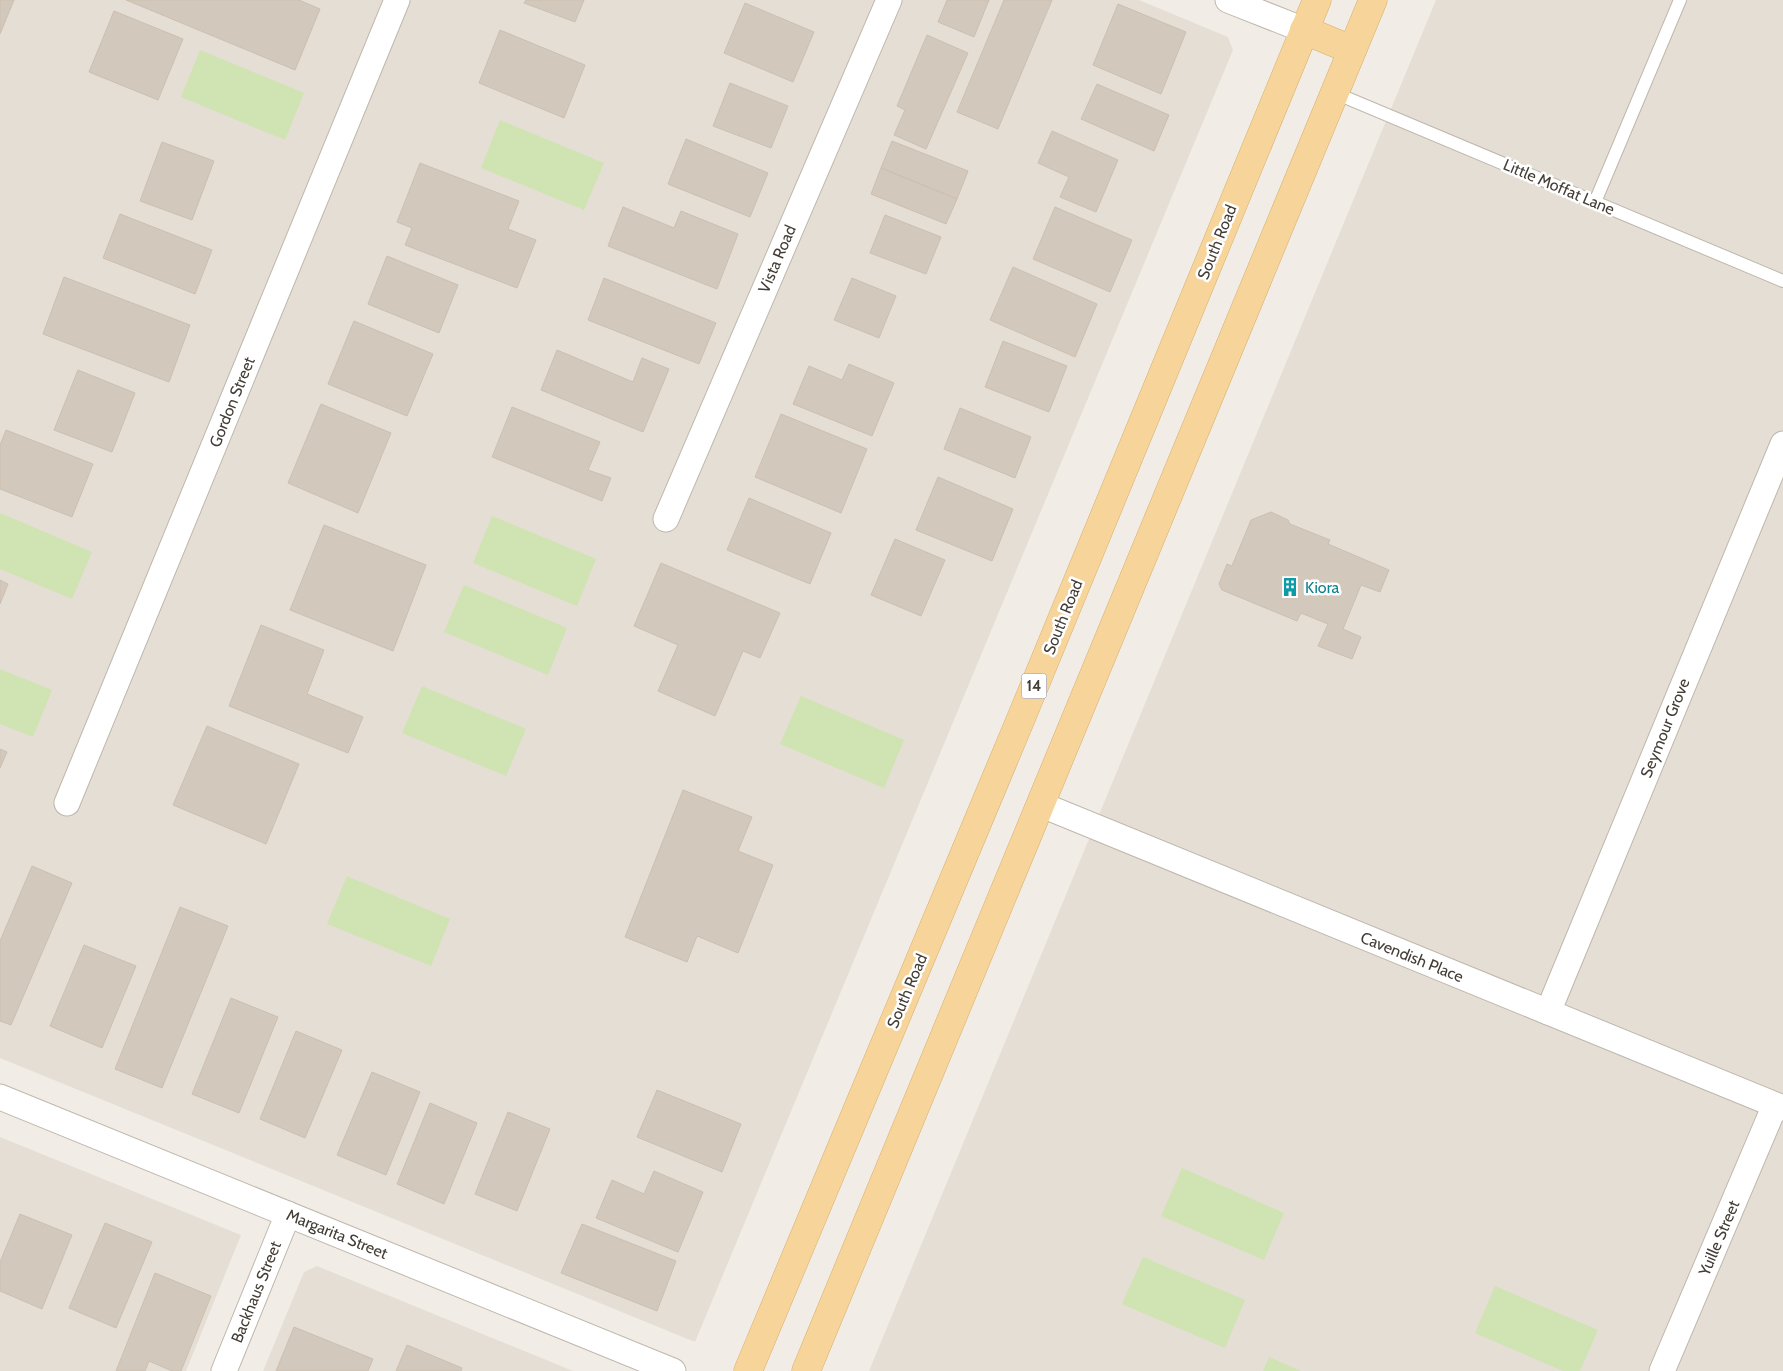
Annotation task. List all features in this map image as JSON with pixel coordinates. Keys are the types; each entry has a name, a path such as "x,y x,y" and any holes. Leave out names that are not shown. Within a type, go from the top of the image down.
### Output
{"main road":[{"name":"South Road","path":"748,1371 1018,725 1316,0"},
{"path":"806,1371 1042,805 1373,0"},
{"path":"1304,30 1352,50"}],"street":[{"name":"Gordon Street","path":"67,803 397,0"},
{"name":"Vista Road","path":"666,518 888,0"},
{"path":"1228,0 1304,30"},
{"name":"Seymour Grove","path":"1548,1012 1783,444"},
{"name":"Cavendish Place","path":"1042,805 1779,1106"},
{"name":"Margarita Street","path":"0,1097 673,1371"},
{"name":"Yuille Street","path":"1662,1371 1779,1106"},
{"name":"Backhaus Street","path":"224,1371 288,1214"}],"lane":[{"path":"1595,202 1680,0"},
{"name":"Little Moffat Lane","path":"1335,93 1783,281"}],"shaded area":[{"path":"0,0 1139,0 1228,37 1233,50 695,1342 0,1058"},
{"path":"1436,0 1783,0 1783,1371 869,1371"},
{"path":"0,1137 241,1235 186,1371 0,1371"},
{"path":"317,1266 573,1371 263,1371 304,1272"}],"green space":[{"path":"200,50 304,93 285,140 181,97"},
{"path":"500,120 604,163 584,210 481,168"},
{"path":"0,513 92,552 72,599 0,569"},
{"path":"492,516 596,559 577,606 473,563"},
{"path":"464,585 567,628 548,675 444,632"},
{"path":"0,669 52,690 33,737 0,724"},
{"path":"422,686 526,729 506,776 402,733"},
{"path":"801,696 904,740 884,788 780,744"},
{"path":"347,876 450,919 431,966 327,924"},
{"path":"1182,1168 1284,1213 1264,1260 1161,1216"},
{"path":"1143,1257 1245,1300 1225,1348 1122,1304"},
{"path":"1495,1286 1598,1330 1580,1371 1563,1371 1475,1333"},
{"path":"1269,1357 1301,1371 1263,1371"}],"building":[{"path":"0,0 14,0 0,34"},
{"path":"126,0 299,0 320,9 295,70"},
{"path":"526,0 584,0 575,22 524,3"},
{"path":"947,0 989,0 974,37 938,22"},
{"path":"1004,0 1052,0 998,129 957,112"},
{"path":"745,3 814,32 793,82 724,53"},
{"path":"1118,4 1186,32 1161,94 1093,65"},
{"path":"114,11 183,39 158,100 89,72"},
{"path":"500,30 585,65 564,118 479,83"},
{"path":"927,35 968,53 926,149 894,135 905,110 897,106"},
{"path":"730,83 788,106 771,148 713,126"},
{"path":"1097,84 1169,115 1154,151 1081,119"},
{"path":"1052,131 1118,160 1096,212 1060,197 1069,177 1038,163"},
{"path":"686,139 768,173 750,217 668,184"},
{"path":"892,141 968,171 957,199 881,168"},
{"path":"162,142 214,161 192,220 140,201"},
{"path":"420,163 519,201 508,229 536,240 517,288 405,245 412,228 397,222"},
{"path":"881,168 957,199 946,224 871,194"},
{"path":"623,207 674,228 681,211 738,234 717,289 608,246"},
{"path":"1055,207 1132,240 1110,292 1033,259"},
{"path":"120,214 212,250 195,294 103,258"},
{"path":"885,215 941,237 926,274 870,253"},
{"path":"387,256 458,285 439,333 368,304"},
{"path":"1013,267 1097,304 1075,357 990,320"},
{"path":"64,277 190,325 169,382 43,334"},
{"path":"604,278 716,323 699,364 588,320"},
{"path":"852,278 896,296 879,338 834,320"},
{"path":"354,321 433,354 407,416 328,384"},
{"path":"1003,341 1067,366 1049,412 985,387"},
{"path":"557,350 633,382 642,358 669,369 643,432 541,390"},
{"path":"849,364 894,383 872,436 793,404 809,366 842,380"},
{"path":"78,370 135,393 112,452 54,430"},
{"path":"321,404 391,433 358,513 288,483"},
{"path":"512,407 600,442 588,470 611,478 602,501 492,457"},
{"path":"960,408 1031,437 1015,478 944,449"},
{"path":"781,414 867,449 841,513 755,477"},
{"path":"6,430 93,464 72,517 0,489 0,445"},
{"path":"938,477 1013,509 992,561 916,530"},
{"path":"749,498 831,533 810,584 727,550"},
{"name":"Kiora","path":"1271,512 1288,520 1290,524 1330,540 1328,544 1389,570 1380,592 1361,585 1343,629 1361,637 1352,659 1318,646 1328,624 1301,613 1297,621 1222,590 1219,584 1227,564 1232,566 1251,520"},
{"path":"324,525 426,565 393,651 290,610"},
{"path":"895,539 945,560 921,616 871,595"},
{"path":"661,563 780,613 760,658 743,651 715,716 658,691 678,645 634,626"},
{"path":"0,580 8,584 0,604"},
{"path":"261,625 324,650 307,694 363,717 348,753 229,706"},
{"path":"207,726 299,764 266,844 173,805"},
{"path":"0,749 7,752 0,768"},
{"path":"683,790 752,817 738,851 773,865 738,953 697,936 687,962 625,937"},
{"path":"32,866 72,883 11,1025 0,1021 0,941"},
{"path":"180,907 228,926 162,1088 115,1069"},
{"path":"84,945 136,966 102,1048 50,1026"},
{"path":"231,998 278,1017 239,1113 192,1094"},
{"path":"296,1031 342,1050 305,1138 260,1119"},
{"path":"372,1072 420,1092 386,1175 337,1155"},
{"path":"657,1090 741,1124 722,1172 637,1137"},
{"path":"430,1103 477,1123 444,1204 397,1184"},
{"path":"508,1112 550,1129 517,1211 475,1194"},
{"path":"654,1171 703,1192 678,1252 596,1218 612,1180 644,1194"},
{"path":"20,1214 72,1235 42,1309 0,1291 0,1262"},
{"path":"105,1223 152,1242 116,1328 69,1308"},
{"path":"582,1224 676,1261 657,1311 561,1273"},
{"path":"155,1273 211,1296 181,1371 172,1371 149,1361 145,1371 116,1371"},
{"path":"294,1327 373,1359 368,1371 276,1371"},
{"path":"407,1345 462,1368 461,1371 396,1371"}],"place":[{"name":"Kiora","path":"1290,587"}]}
